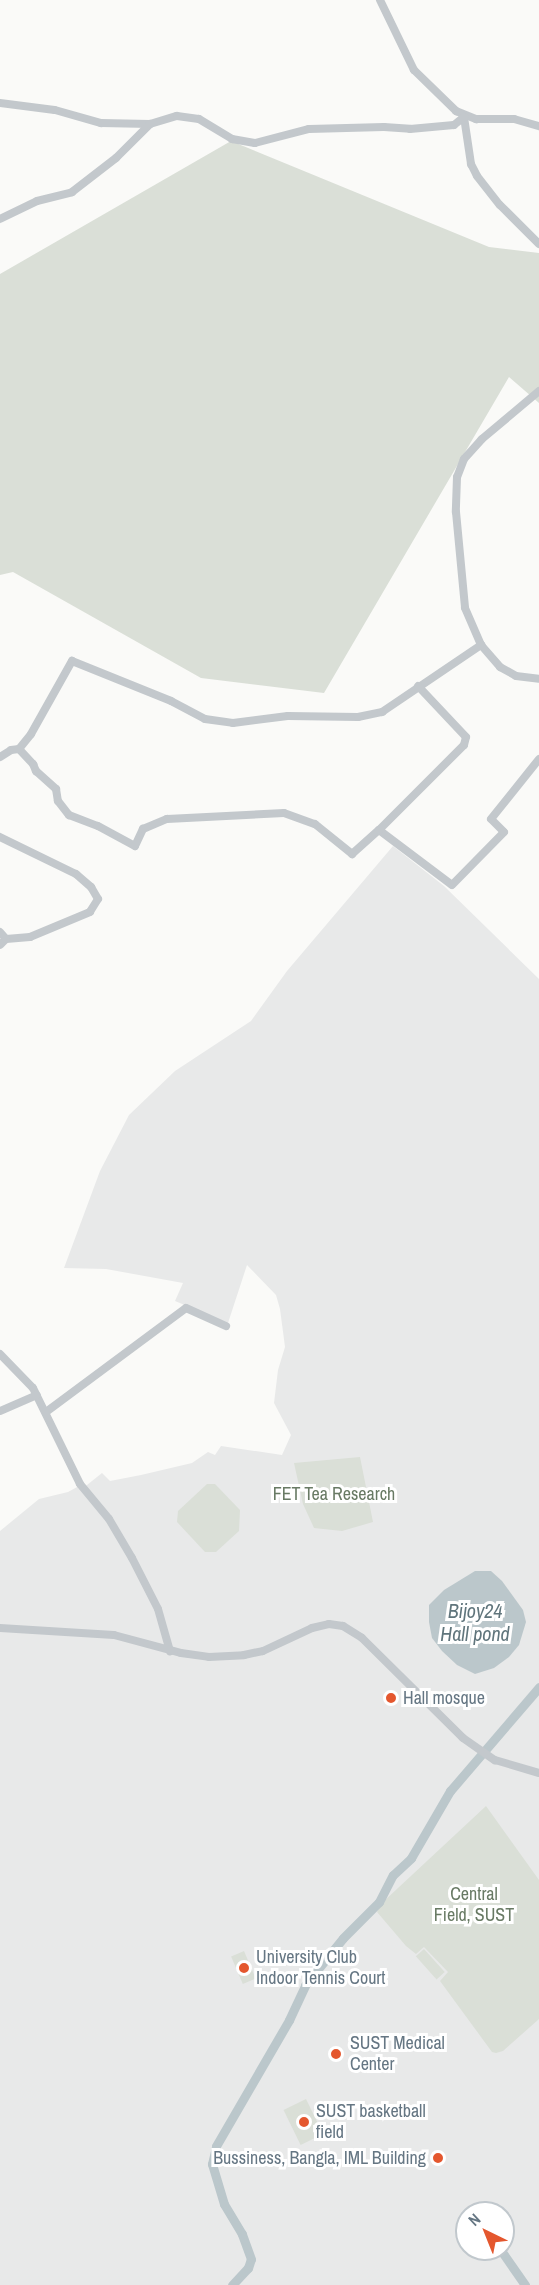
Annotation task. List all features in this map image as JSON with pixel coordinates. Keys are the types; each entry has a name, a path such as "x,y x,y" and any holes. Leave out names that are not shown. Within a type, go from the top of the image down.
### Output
{"street":[{"path":"380,0 414,70 464,117 514,119 539,126"},
{"path":"0,103 56,110 101,123 150,124 177,116 199,119 232,139 255,143 309,129 384,127 410,129 454,125 464,117"},
{"path":"464,117 471,164 477,176 500,206 539,244"},
{"path":"0,219 37,201 72,192 116,158 150,124"},
{"path":"539,391 482,439 464,459 457,477 456,512 465,608 481,645 500,667 516,676 539,679"},
{"path":"0,757 11,750 19,749 31,734 72,661 171,701 205,719 233,723 288,716 358,717 382,712 481,645"},
{"path":"19,749 33,764 36,771 56,789 58,801 69,815 98,826 135,846 143,829 167,819 236,817 262,812 284,813 315,824 351,854 379,830 464,745 466,737 418,686"},
{"path":"379,830 452,885 504,832 491,819 539,759"},
{"path":"0,837 76,874 91,888 98,899 90,912 30,937 2,939"},
{"path":"46,1412 186,1308 226,1326"},
{"path":"0,1354 37,1395 80,1484 109,1519 158,1609 170,1650"},
{"path":"0,1411 37,1395"},
{"path":"0,1628 114,1635 170,1650 209,1657 244,1655 263,1651 312,1628 329,1624 343,1626 362,1638 463,1738 495,1760 539,1773"}],"shaded area":[{"path":"393,846 444,886 539,979 539,2285 0,2285 0,1531 39,1499 68,1492 79,1486 82,1489 102,1473 110,1481 141,1475 192,1463 208,1452 215,1455 221,1446 282,1455 291,1435 274,1403 278,1370 285,1347 280,1309 276,1295 247,1265 228,1323 175,1301 183,1283 106,1269 64,1268 100,1171 129,1115 175,1071 251,1021 287,971"}],"green space":[{"path":"231,141 489,247 539,253 539,403 509,377 324,693 201,678 13,572 0,575 0,274"},
{"name":"FET Tea Research","path":"360,1457 373,1522 342,1531 314,1528 303,1504 294,1463"},
{"path":"207,1484 215,1484 240,1510 239,1531 216,1552 205,1552 177,1522 178,1511"},
{"name":"Central Field, SUST","path":"486,1806 539,1880 539,2019 503,2051 496,2053 492,2052 440,1981 448,1972 424,1947 416,1954 406,1946 377,1912 383,1902"},
{"path":"424,1949 445,1972 437,1979 416,1956"},
{"name":"University Club Indoor Tennis Court","path":"244,1951 256,1979 243,1984 231,1956"},
{"name":"SUST basketball field","path":"306,2099 323,2134 301,2145 284,2110"}],"water":[{"name":"Bijoy24 Hall pond","path":"475,1571 491,1571 502,1581 523,1610 526,1622 519,1645 509,1657 494,1668 475,1674 457,1665 432,1638 429,1605 444,1590"}],"waterway":[{"path":"232,2285 248,2268 251,2259 242,2234 224,2204 212,2164 216,2146 289,2020 305,1985 343,1938 379,1902 393,1875 411,1858 450,1791 539,1687"},
{"path":"508,2261 525,2285"}],"place":[{"name":"Hall mosque","path":"391,1698"},
{"name":"University Club Indoor Tennis Court","path":"244,1968"},
{"name":"SUST Medical Center","path":"336,2054"},
{"name":"SUST basketball field","path":"304,2122"},
{"name":"Bussiness, Bangla, IML Building","path":"438,2158"}]}
